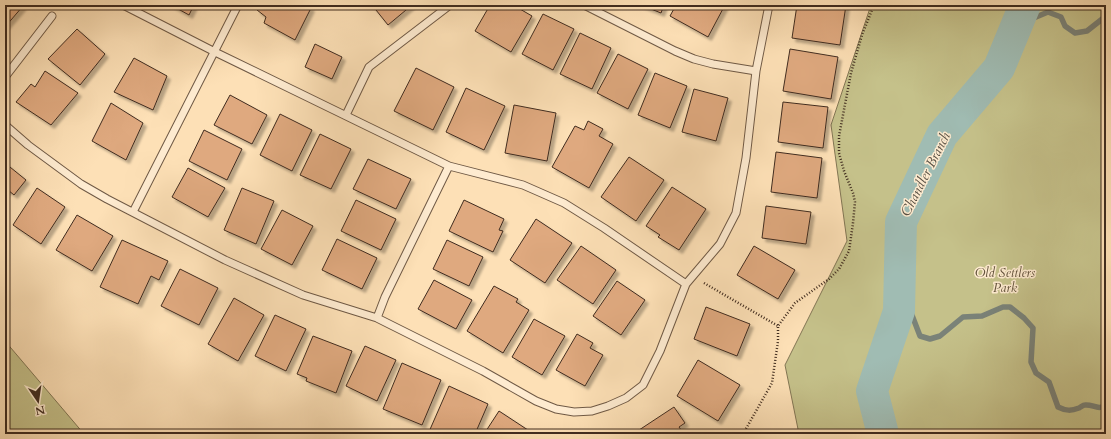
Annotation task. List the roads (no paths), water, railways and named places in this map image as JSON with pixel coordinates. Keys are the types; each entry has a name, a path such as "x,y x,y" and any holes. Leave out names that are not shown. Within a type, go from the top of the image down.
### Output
{"lane":[{"path":"123,5 215,52 449,166 523,185 564,203 604,228 686,284"},
{"path":"133,212 238,5"},
{"path":"346,115 369,67 450,5"},
{"path":"584,5 694,59 713,64 756,71"},
{"path":"5,125 28,145 81,184 225,260 302,295 377,318 483,371 536,401 556,409 574,412 592,411 626,398 643,385 660,350 686,284 720,244 736,213 746,158 756,71 769,5"},
{"path":"5,77 52,16"},
{"path":"377,318 449,166"}],"waterway":[{"name":"Chandler Branch","path":"883,434 872,391 899,311 901,222 942,135 999,68 1025,5"},
{"path":"1017,25 1048,12 1061,17 1065,26 1075,33 1087,31 1106,16"},
{"path":"898,294 905,297 920,336 930,339 940,336 963,317 982,316 1003,307 1010,307 1024,318 1033,328 1031,362 1036,373 1049,382 1058,407 1071,410 1084,405 1098,407 1103,407 1106,405"}],"park label":[{"name":"Old Settlers Park","path":"1005,280"}]}
